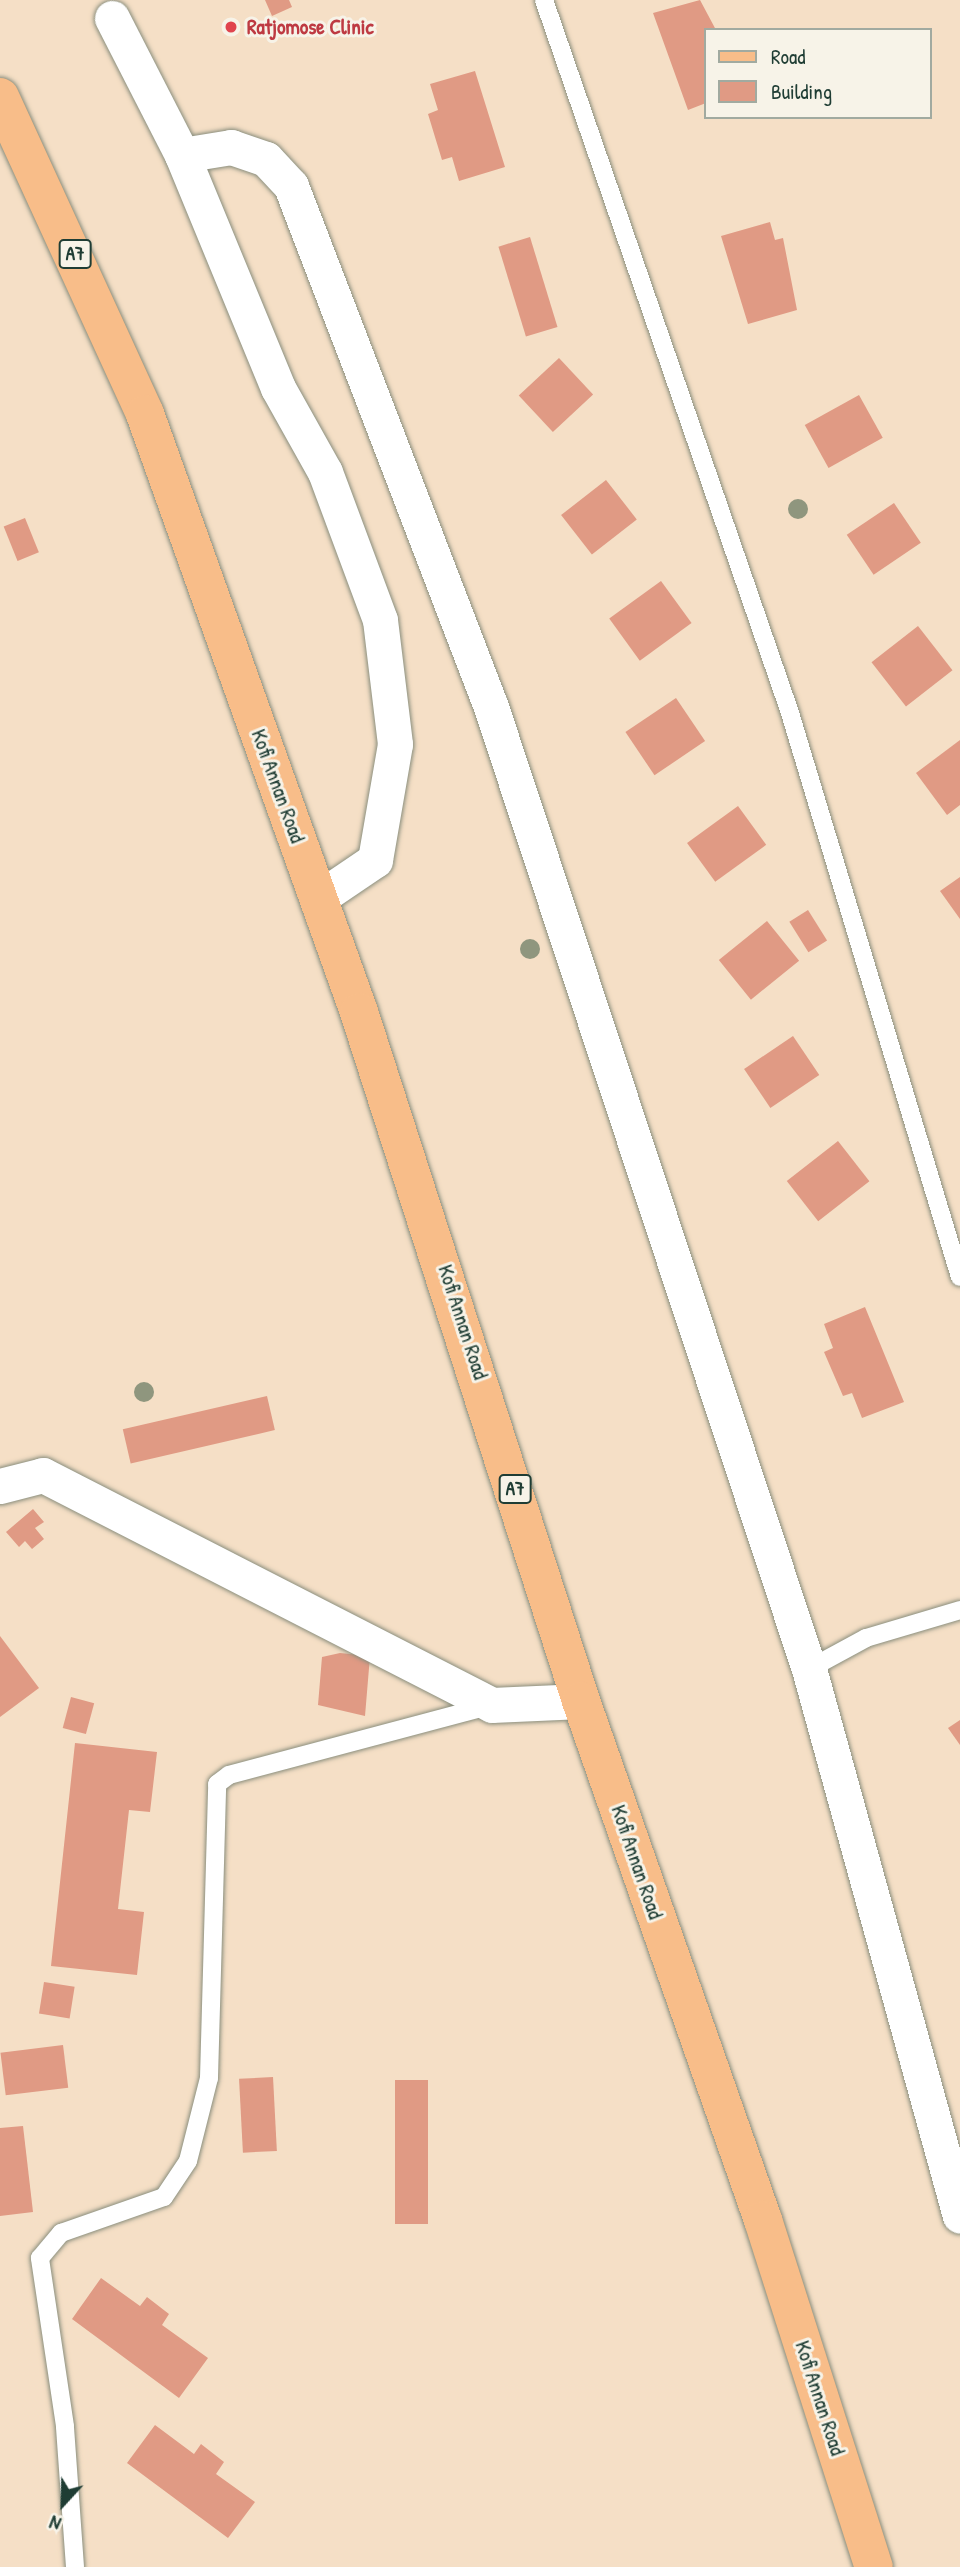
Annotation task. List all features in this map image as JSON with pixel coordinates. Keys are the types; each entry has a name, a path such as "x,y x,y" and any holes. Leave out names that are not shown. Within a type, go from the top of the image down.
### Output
{"main road":[{"name":"Kofi Annan Road","path":"0,97 145,414 319,898 473,1351 581,1701 763,2220 874,2567"}],"street":[{"path":"112,18 182,155 278,388 326,472 380,620 395,744 375,860 319,898"},
{"path":"182,155 231,147 266,159 291,186 491,707 809,1669 960,2216"},
{"path":"0,1486 43,1475 492,1705 581,1701"}],"lane":[{"path":"544,0 790,713 960,1277"},
{"path":"809,1669 866,1638 960,1610"},
{"path":"75,2567 66,2439 40,2258 61,2233 164,2197 188,2161 209,2078 217,1784 229,1775 492,1705"}],"building":[{"path":"265,0 289,0 292,7 272,16"},
{"path":"700,0 715,28 704,28 704,104 688,110 653,13"},
{"path":"475,71 505,167 459,181 452,157 442,160 428,114 438,110 430,84"},
{"path":"770,222 775,240 783,238 797,310 748,324 721,236"},
{"path":"530,237 557,327 526,337 498,247"},
{"path":"559,358 593,395 553,432 519,396"},
{"path":"859,395 883,438 829,468 805,425"},
{"path":"606,480 637,519 592,554 561,515"},
{"path":"894,503 921,543 874,575 847,535"},
{"path":"25,518 39,552 18,561 4,527"},
{"path":"661,581 692,623 640,661 609,619"},
{"path":"918,626 952,670 906,706 872,662"},
{"path":"676,698 705,741 655,775 625,732"},
{"path":"960,740 960,805 947,815 916,773"},
{"path":"738,806 766,845 715,882 687,843"},
{"path":"960,877 960,919 940,891"},
{"path":"808,910 827,941 808,952 789,922"},
{"path":"767,921 799,961 751,1000 719,960"},
{"path":"793,1036 819,1075 770,1108 744,1069"},
{"path":"838,1141 869,1181 818,1221 787,1181"},
{"path":"865,1307 904,1402 862,1418 852,1393 843,1396 824,1352 833,1348 824,1324"},
{"path":"267,1396 275,1430 131,1463 123,1429"},
{"path":"33,1509 44,1522 35,1528 44,1539 32,1549 25,1541 19,1547 6,1532"},
{"path":"0,1636 39,1688 0,1717"},
{"path":"340,1653 370,1656 365,1716 318,1705 322,1657"},
{"path":"71,1697 94,1703 86,1734 63,1728"},
{"path":"960,1720 960,1745 948,1728"},
{"path":"75,1743 157,1752 150,1812 129,1810 118,1909 144,1912 137,1975 51,1966"},
{"path":"44,1982 75,1987 70,2018 39,2014"},
{"path":"63,2045 68,2088 6,2095 0,2053"},
{"path":"273,2077 277,2151 243,2153 239,2079"},
{"path":"395,2080 428,2080 428,2224 395,2224"},
{"path":"23,2126 33,2212 0,2216 0,2128"},
{"path":"101,2278 140,2306 147,2297 169,2314 162,2325 208,2358 179,2398 72,2319"},
{"path":"155,2425 194,2454 201,2444 224,2462 216,2474 255,2502 228,2538 127,2463"}],"place":[{"name":"Ratjomose Clinic","path":"231,27"}]}
